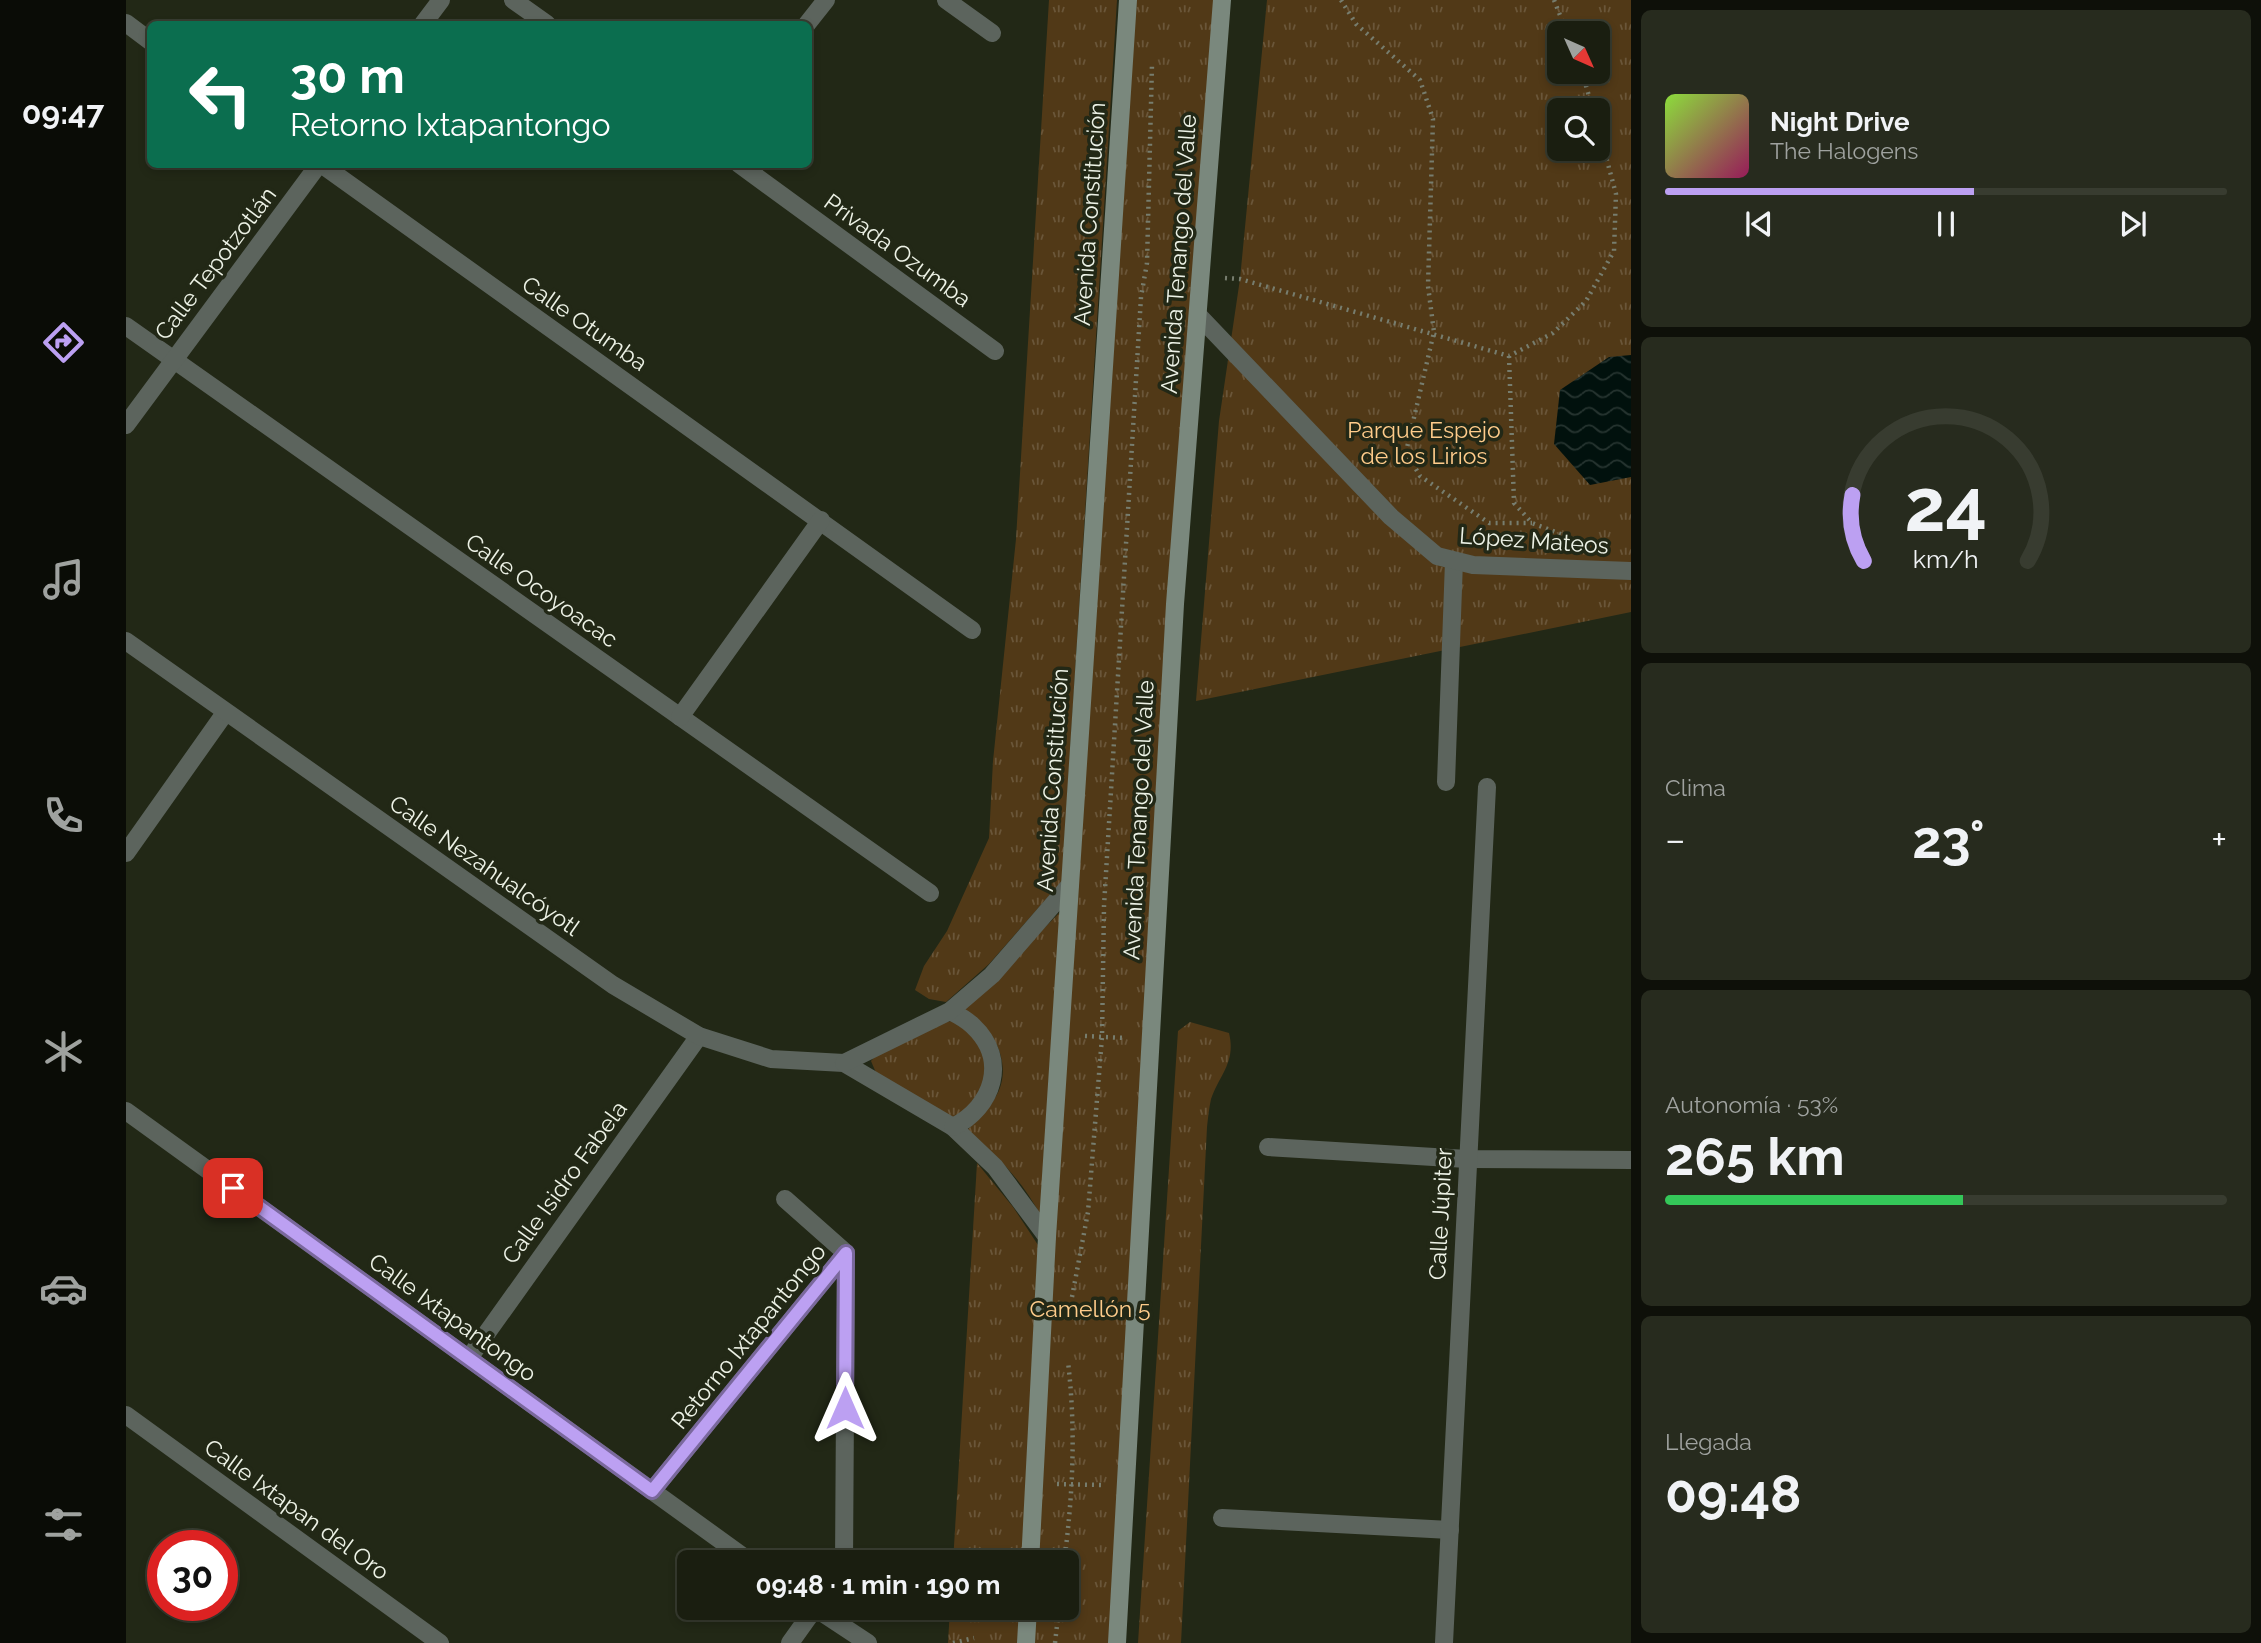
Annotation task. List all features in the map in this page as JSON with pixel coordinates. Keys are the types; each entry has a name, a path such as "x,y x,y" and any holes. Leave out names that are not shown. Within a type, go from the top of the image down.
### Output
{"main road":[{"name":"Avenida Constitución","path":"1031,1550 1047,1237 1128,0"},
{"name":"Avenida Tenango del Valle","path":"1117,1643 1175,604 1222,0"},
{"path":"1026,1643 1027,1620"}],"street":[{"path":"425,21 441,0"},
{"path":"513,0 543,21"},
{"path":"809,21 826,0"},
{"path":"946,0 992,33"},
{"path":"126,23 147,39"},
{"name":"Calle Tepotzotlán","path":"126,425 317,168"},
{"name":"Calle Otumba","path":"326,168 972,630"},
{"name":"Privada Ozumba","path":"744,168 995,351"},
{"name":"López Mateos","path":"1198,315 1391,517 1437,556 1473,565 1631,571"},
{"name":"Calle Ocoyoacac","path":"126,326 930,893"},
{"path":"680,717 821,520"},
{"path":"1446,782 1454,561"},
{"name":"Calle Nezahualcóyotl","path":"126,641 614,985 699,1036 771,1059 844,1063 953,1128 995,1167 1047,1237"},
{"path":"126,853 225,713"},
{"name":"Calle Júpiter","path":"1444,1643 1487,787"},
{"name":"Calle Nezahualcóyotl","path":"844,1063 950,1011 992,975 1070,885"},
{"path":"950,1011 974,1026 993,1054 992,1088 970,1119 953,1128"},
{"name":"Calle Isidro Fabela","path":"469,1358 699,1036"},
{"name":"Calle Ixtapantongo","path":"126,1111 734,1550"},
{"path":"1268,1147 1467,1159 1631,1160"},
{"path":"785,1199 846,1253"},
{"name":"Retorno Ixtapantongo","path":"652,1491 846,1253"},
{"name":"Retorno Ixtapantongo","path":"844,1550 846,1253"},
{"name":"Calle Ixtapan del Oro","path":"126,1415 440,1643"},
{"path":"1222,1518 1450,1530"},
{"path":"790,1643 806,1620"},
{"path":"833,1620 868,1643"}],"path":[{"path":"1341,0 1356,24 1420,80 1433,119 1428,286 1434,332 1406,452 1420,476 1489,523 1532,523 1585,544"},
{"path":"1555,0 1563,21"},
{"path":"1071,1303 1088,1212 1102,1037 1104,906 1142,297 1147,263 1152,55"},
{"path":"1199,278 1240,279 1509,355 1553,333 1586,301 1614,251 1616,194 1607,161"},
{"path":"1509,355 1514,503 1532,523"},
{"path":"1060,1034 1151,1040"},
{"path":"1066,1550 1074,1484 1074,1419 1068,1356"},
{"path":"1035,1483 1126,1487"},
{"path":"1055,1643 1058,1620"},
{"path":"954,1643 974,1638"}],"green space":[{"path":"1049,0 1117,0 1062,881 989,964 946,1002 929,999 915,990 924,966 947,931 989,838 993,761 1016,539"},
{"name":"Camellón 5","path":"1131,0 1218,0 1115,1643 1029,1643 1030,1620 1079,1620 1079,1550 1034,1550"},
{"name":"Parque Espejo de los Lirios","path":"1267,0 1631,0 1631,612 1196,701 1219,421 1240,279"},
{"path":"1060,912 1040,1214 1007,1168 966,1131 995,1098 1003,1073 1002,1060 992,1036 974,1017 963,1011"},
{"path":"952,1021 979,1042 986,1065 985,1090 953,1121 877,1075 871,1061 878,1053 939,1023"},
{"path":"1190,1022 1229,1033 1231,1043 1229,1060 1211,1099 1207,1127 1181,1643 1138,1643 1178,1031"},
{"path":"977,1163 1013,1207 1038,1245 1023,1550 954,1550"},
{"path":"949,1620 1019,1620 1018,1643 948,1643"}],"water":[{"path":"1631,355 1631,477 1590,485 1554,444 1560,390 1609,357"}],"route":[{"path":"233,1188 652,1491 846,1253 845,1408"}]}
